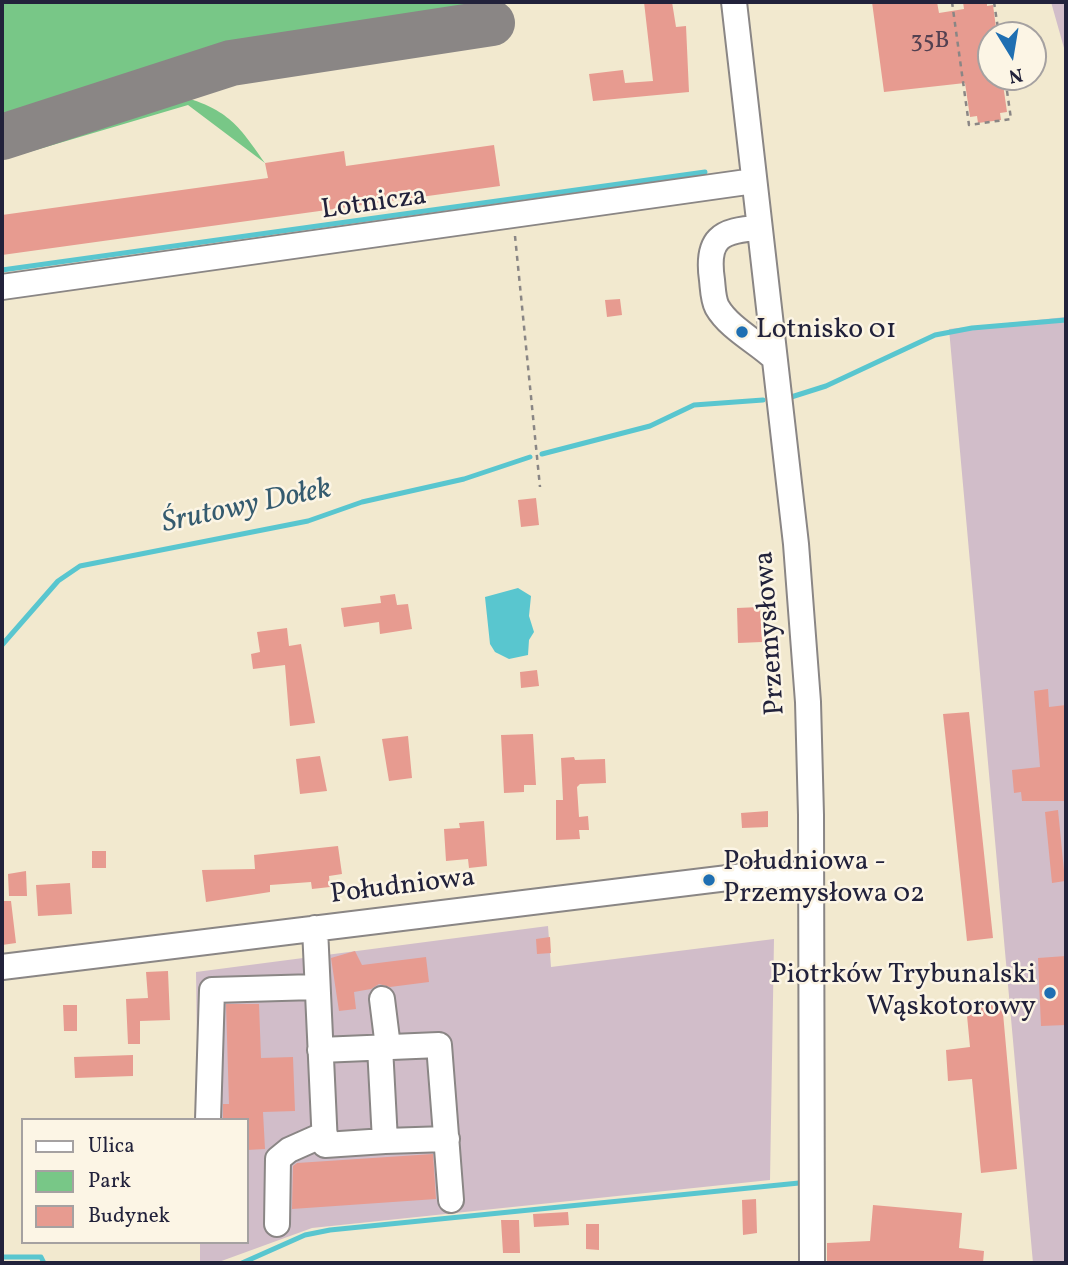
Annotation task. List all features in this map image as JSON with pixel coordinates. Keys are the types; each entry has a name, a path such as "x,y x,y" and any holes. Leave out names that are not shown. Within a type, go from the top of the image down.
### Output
{"street":[{"name":"Przemysłowa","path":"734,2 803,626 810,735 812,1263"},
{"name":"Lotnicza","path":"2,286 754,181"},
{"path":"759,228 732,231 719,238 710,252 710,267 719,309 774,358"},
{"name":"Południowa","path":"2,967 744,876 811,874"},
{"path":"315,928 325,1145 447,1139"},
{"path":"208,1118 212,990 316,987"},
{"path":"382,999 385,1141"},
{"path":"320,1050 439,1045 451,1200"},
{"path":"277,1224 278,1160 289,1150 325,1134"}],"path":[{"path":"952,2 969,125 1011,119 1007,91"},
{"path":"994,2 997,21"},
{"path":"514,216 515,258 540,486"}],"shaded area":[{"path":"1051,2 1066,2 1066,55"},
{"path":"1066,317 1066,1263 1033,1263 949,329"},
{"path":"548,926 551,967 774,939 770,1180 312,1228 216,1263 200,1263 200,1244 248,1244 248,1118 198,1118 196,972"}],"green space":[{"path":"2,2 489,2 491,14 230,54 2,128"},
{"path":"172,93 205,104 227,117 245,135 265,163 188,105 2,160 2,151"}],"water":[{"path":"518,588 531,596 529,616 534,632 529,640 528,655 509,659 495,652 490,644 485,597"}],"building":[{"path":"644,2 672,2 676,27 686,26 689,92 593,101 589,74 623,70 625,83 653,81"},
{"path":"872,2 937,2 939,13 964,9 963,2 987,2 987,6 993,5 995,21 977,21 977,91 1004,91 1007,112 1000,113 1001,120 978,123 977,116 970,117 965,83 884,92"},
{"path":"494,145 500,186 2,255 2,215 268,178 265,163 344,151 346,166"},
{"path":"620,299 622,315 607,317 605,300"},
{"path":"536,498 539,525 521,527 518,500"},
{"path":"395,594 397,605 408,604 412,629 380,634 379,622 344,627 341,608 381,603 380,596"},
{"path":"760,607 762,642 738,643 737,608"},
{"path":"287,628 289,646 301,644 315,723 290,726 285,665 253,669 251,654 260,652 257,632"},
{"path":"537,670 539,686 521,688 520,672"},
{"path":"1048,689 1049,707 1066,705 1066,801 1022,801 1021,792 1014,793 1012,770 1040,767 1034,691"},
{"path":"969,712 993,938 967,941 943,714"},
{"path":"533,734 536,785 524,785 524,792 504,793 501,735"},
{"path":"408,736 412,778 389,781 382,739"},
{"path":"320,756 327,791 300,794 296,759"},
{"path":"574,757 575,760 605,759 606,783 580,784 577,787 579,817 588,816 589,830 579,830 580,839 556,840 556,800 563,800 561,758"},
{"path":"1058,810 1065,881 1052,883 1045,812"},
{"path":"768,811 768,827 742,828 741,813"},
{"path":"484,821 487,866 469,868 468,859 446,861 444,829 460,828 459,823"},
{"path":"338,846 342,874 329,876 330,887 312,889 311,882 270,885 270,892 206,902 202,870 255,869 254,855"},
{"path":"92,851 106,851 106,868 92,868"},
{"path":"26,871 27,896 9,896 8,874"},
{"path":"70,883 72,914 38,916 36,885"},
{"path":"2,901 11,901 16,943 2,945"},
{"path":"550,937 551,953 537,954 536,939"},
{"path":"355,951 362,965 426,957 429,982 390,987 379,984 371,989 354,992 356,1009 339,1011 331,958"},
{"name":"Piotrków Trybunalski Wąskotorowy","path":"1066,956 1066,1025 1041,1026 1038,958"},
{"path":"168,971 170,1020 140,1021 140,1044 128,1044 126,999 148,998 146,972"},
{"path":"1002,1002 1017,1169 981,1173 972,1079 948,1081 946,1050 970,1047 966,1005"},
{"path":"226,1004 259,1004 261,1058 293,1057 295,1111 263,1112 265,1149 248,1150 248,1118 223,1118 223,1104 229,1104"},
{"path":"63,1005 77,1005 77,1031 64,1031"},
{"path":"133,1055 133,1076 75,1078 74,1057"},
{"path":"433,1154 436,1199 292,1209 293,1166 297,1163"},
{"path":"756,1199 757,1233 743,1235 742,1200"},
{"path":"873,1205 962,1213 959,1248 984,1251 983,1263 827,1263 827,1243 870,1241"},
{"path":"568,1212 569,1225 534,1227 533,1214"},
{"path":"501,1220 519,1220 520,1253 503,1253"},
{"path":"586,1224 599,1224 599,1250 586,1249"}],"waterway":[{"path":"2,270 705,172"},
{"name":"Śrutowy Dołek","path":"788,398 826,386 935,335 972,328 1066,320"},
{"name":"Śrutowy Dołek","path":"542,454 650,426 694,405 763,400"},
{"name":"Śrutowy Dołek","path":"2,645 58,581 80,566 308,521 362,502 464,479 530,457"},
{"path":"242,1263 305,1235 330,1230 799,1183"},
{"path":"2,1257 41,1257 44,1263"}],"taxiway":[{"path":"2,137 231,63 492,23"}],"place":[{"name":"Lotnisko 01","path":"742,332"},
{"name":"Południowa - Przemysłowa 02","path":"709,880"},
{"name":"Piotrków Trybunalski Wąskotorowy","path":"1050,993"}]}
